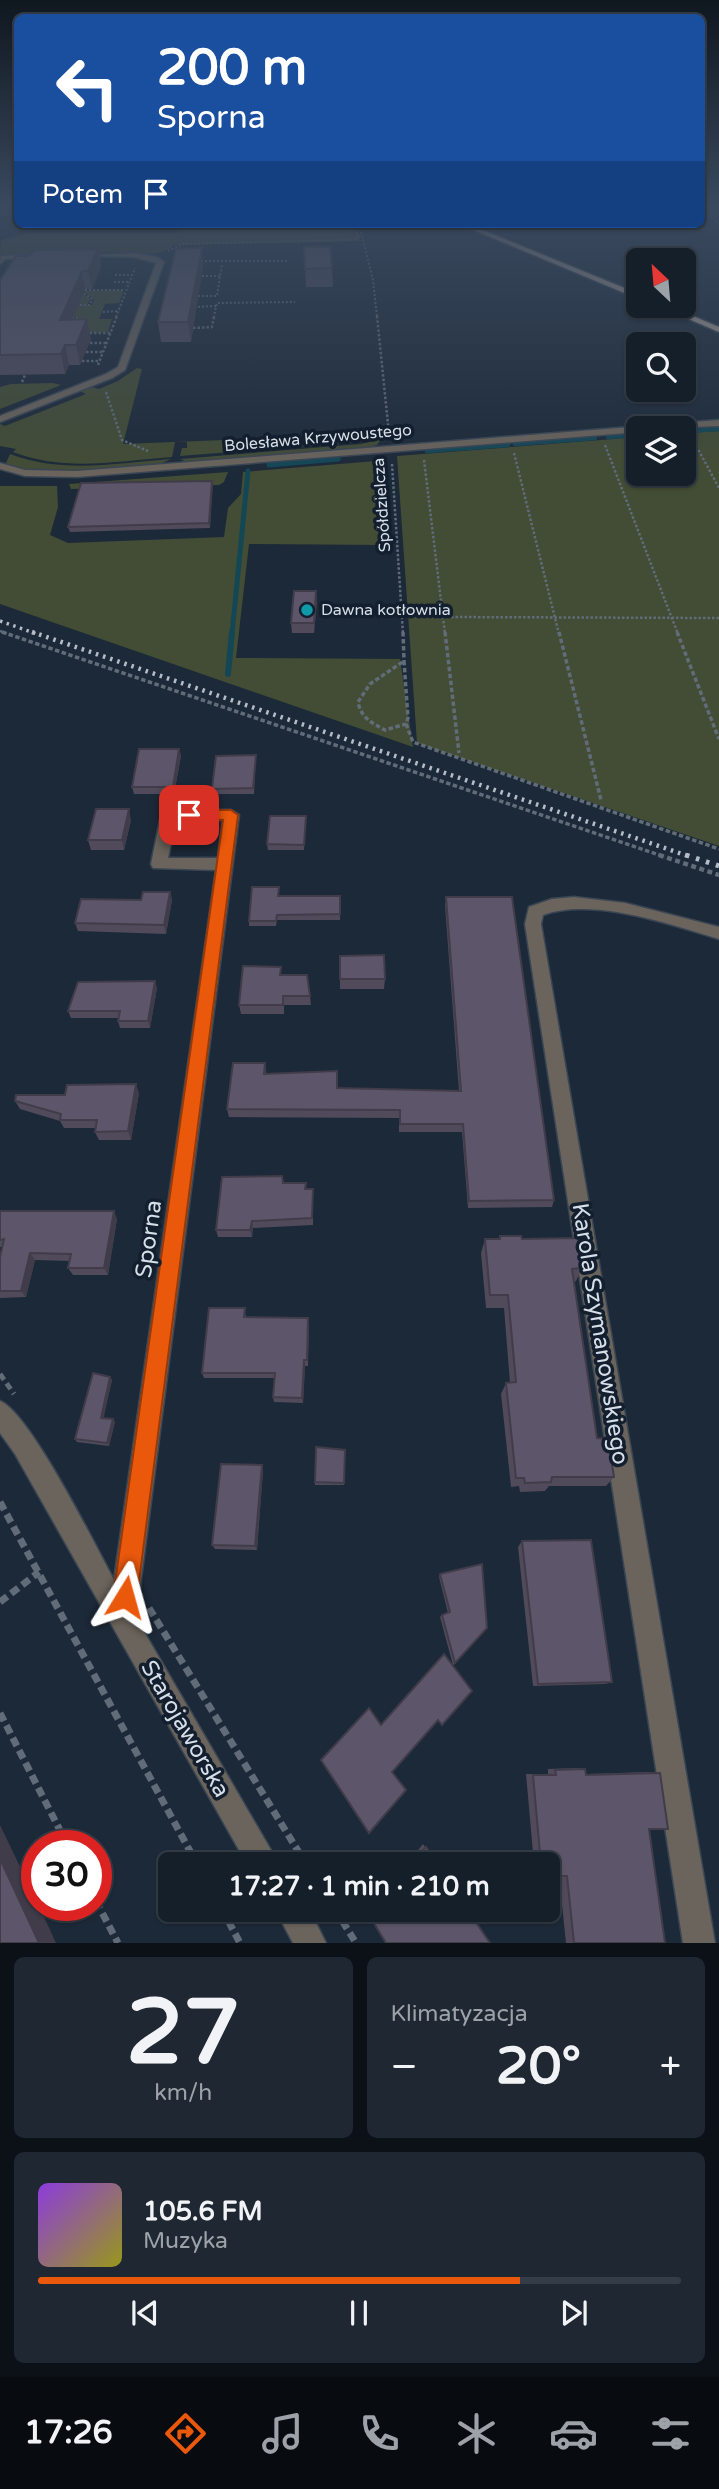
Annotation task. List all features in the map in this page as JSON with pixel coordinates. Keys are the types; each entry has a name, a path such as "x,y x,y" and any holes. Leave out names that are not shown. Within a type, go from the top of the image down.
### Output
{"main road":[{"path":"690,318 719,330"}],"street":[{"path":"0,419 117,371 124,364 146,297"},
{"name":"Bolesława Krzywoustego","path":"696,424 719,422"},
{"name":"Bolesława Krzywoustego","path":"0,466 25,474 77,474 626,430"},
{"name":"Sporna","path":"122,1620 225,864"},
{"name":"Karola Szymanowskiego","path":"699,1943 533,924 535,911 545,905 560,904 630,908 719,933"},
{"name":"Starojaworska","path":"9,1407 24,1445 257,1852"},
{"path":"298,1922 310,1943"}],"path":[{"path":"67,305 90,304 92,299 89,297"},
{"path":"123,297 95,370 101,379 124,448"},
{"name":"Spółdzielcza","path":"375,297 391,448 405,661 406,724"},
{"path":"189,307 216,306 217,303 295,302"},
{"path":"193,328 212,327 216,306"},
{"path":"103,312 118,311"},
{"path":"62,317 84,320 79,333 110,333"},
{"path":"90,343 106,343"},
{"path":"86,352 103,352"},
{"path":"82,361 99,361"},
{"path":"22,382 25,375"},
{"path":"598,432 719,739"},
{"path":"510,439 601,800"},
{"path":"122,440 155,454"},
{"path":"696,445 719,488"},
{"path":"422,446 459,753"},
{"path":"442,618 719,618"},
{"path":"0,631 719,874"},
{"path":"405,661 376,677 360,692 357,704 363,717 385,730 406,724 413,743 719,849"},
{"path":"0,1374 9,1407"},
{"path":"0,1502 191,1852"},
{"path":"0,1602 39,1572"},
{"path":"128,1574 299,1852"},
{"path":"0,1713 60,1830"},
{"path":"106,1921 118,1943"},
{"path":"229,1922 240,1943"},
{"path":"343,1922 356,1943"}],"green space":[{"path":"71,297 88,297 91,299 87,305 92,305 94,299 91,297 121,297 119,303 105,304 99,319 112,319 108,332 80,333 85,320 74,317 49,318 73,318 82,321 39,318"},
{"path":"137,368 142,369 123,444 381,434 381,438 271,449 269,443 257,444 257,450 180,456 182,448 187,448 187,442 175,442 172,457 91,464 52,462 0,446 0,424 5,426 86,394 80,391 92,387 99,389 118,381"},
{"path":"11,384 61,385 0,409 0,387"},
{"path":"719,431 719,846 417,743 397,456 626,438 626,486 696,486 696,432"},
{"path":"381,439 377,445 368,447 187,462 180,459 361,444"},
{"path":"10,454 50,464 90,466 171,459 160,464 57,472 19,468 6,463"},
{"path":"376,461 381,545 249,544 236,658 400,659 413,747 0,604 0,486 57,486 58,507 50,535 68,543 224,537 228,508 241,494 243,472"},
{"path":"228,472 224,482 219,485 71,489 69,484"}],"building":[{"path":"0,297 70,297 60,320 87,319 76,345 65,345 61,354 0,355"},
{"path":"164,297 193,297 188,322 158,322"},
{"path":"212,481 209,523 68,527 81,483"},
{"path":"294,591 316,591 314,623 291,623"},
{"path":"139,749 179,749 173,787 132,787"},
{"path":"256,755 253,788 212,789 216,756"},
{"path":"96,809 129,809 122,840 88,840"},
{"path":"270,816 306,816 304,845 267,844"},
{"path":"252,887 279,887 278,896 340,896 340,914 277,915 276,921 249,921"},
{"path":"143,892 170,892 164,925 75,923 81,899 141,900"},
{"path":"446,897 512,897 554,1200 469,1201 463,1124 400,1124 400,1110 227,1109 233,1063 265,1063 264,1074 337,1071 337,1088 461,1091"},
{"path":"384,955 385,979 340,979 340,956"},
{"path":"243,966 281,967 280,975 307,975 310,996 283,996 283,1005 239,1005"},
{"path":"155,981 148,1021 118,1021 120,1011 68,1011 78,982"},
{"path":"136,1084 128,1131 95,1132 97,1120 60,1120 61,1114 15,1101 16,1095 65,1095 67,1085"},
{"path":"282,1176 283,1183 306,1183 305,1189 313,1189 312,1218 252,1221 250,1230 216,1230 222,1177"},
{"path":"0,1211 114,1211 104,1268 68,1268 71,1254 30,1253 21,1291 0,1291 0,1257 4,1239 0,1240"},
{"path":"500,1236 521,1236 522,1239 578,1238 582,1268 572,1269 597,1438 608,1439 614,1477 552,1477 551,1482 525,1483 524,1478 516,1478 506,1383 516,1382 508,1295 490,1295 485,1239 500,1239"},
{"path":"209,1308 245,1308 244,1317 308,1318 307,1360 304,1360 302,1398 273,1397 275,1373 202,1373"},
{"path":"93,1373 110,1377 101,1418 113,1419 107,1443 75,1439"},
{"path":"316,1447 345,1450 344,1483 315,1482"},
{"path":"221,1464 262,1465 255,1546 212,1545"},
{"path":"591,1540 612,1682 538,1684 522,1541"},
{"path":"482,1564 487,1628 455,1663 442,1615 450,1612 440,1574"},
{"path":"444,1654 472,1691 442,1725 438,1720 392,1772 406,1790 369,1833 321,1760 369,1708 381,1725"},
{"path":"585,1769 586,1775 660,1773 668,1829 649,1829 665,1943 574,1943 567,1876 560,1876 560,1852 540,1852 533,1775 556,1775 555,1770"},
{"path":"0,1859 21,1904 21,1921 29,1921 39,1943 0,1943"},
{"path":"373,1922 476,1922 490,1943 386,1943"}],"waterway":[{"path":"696,431 719,429"},
{"path":"608,437 626,436"},
{"path":"515,444 595,438"},
{"path":"427,451 508,445"},
{"path":"269,465 338,459"},
{"path":"232,634 248,471"},
{"path":"228,674 232,632"}],"railway":[{"path":"0,621 37,634"},
{"path":"32,632 691,857"},
{"path":"686,855 719,866"}],"place":[{"name":"Dawna kotłownia","path":"307,610"}],"route":[{"path":"125,1597 231,815 189,815"}]}
